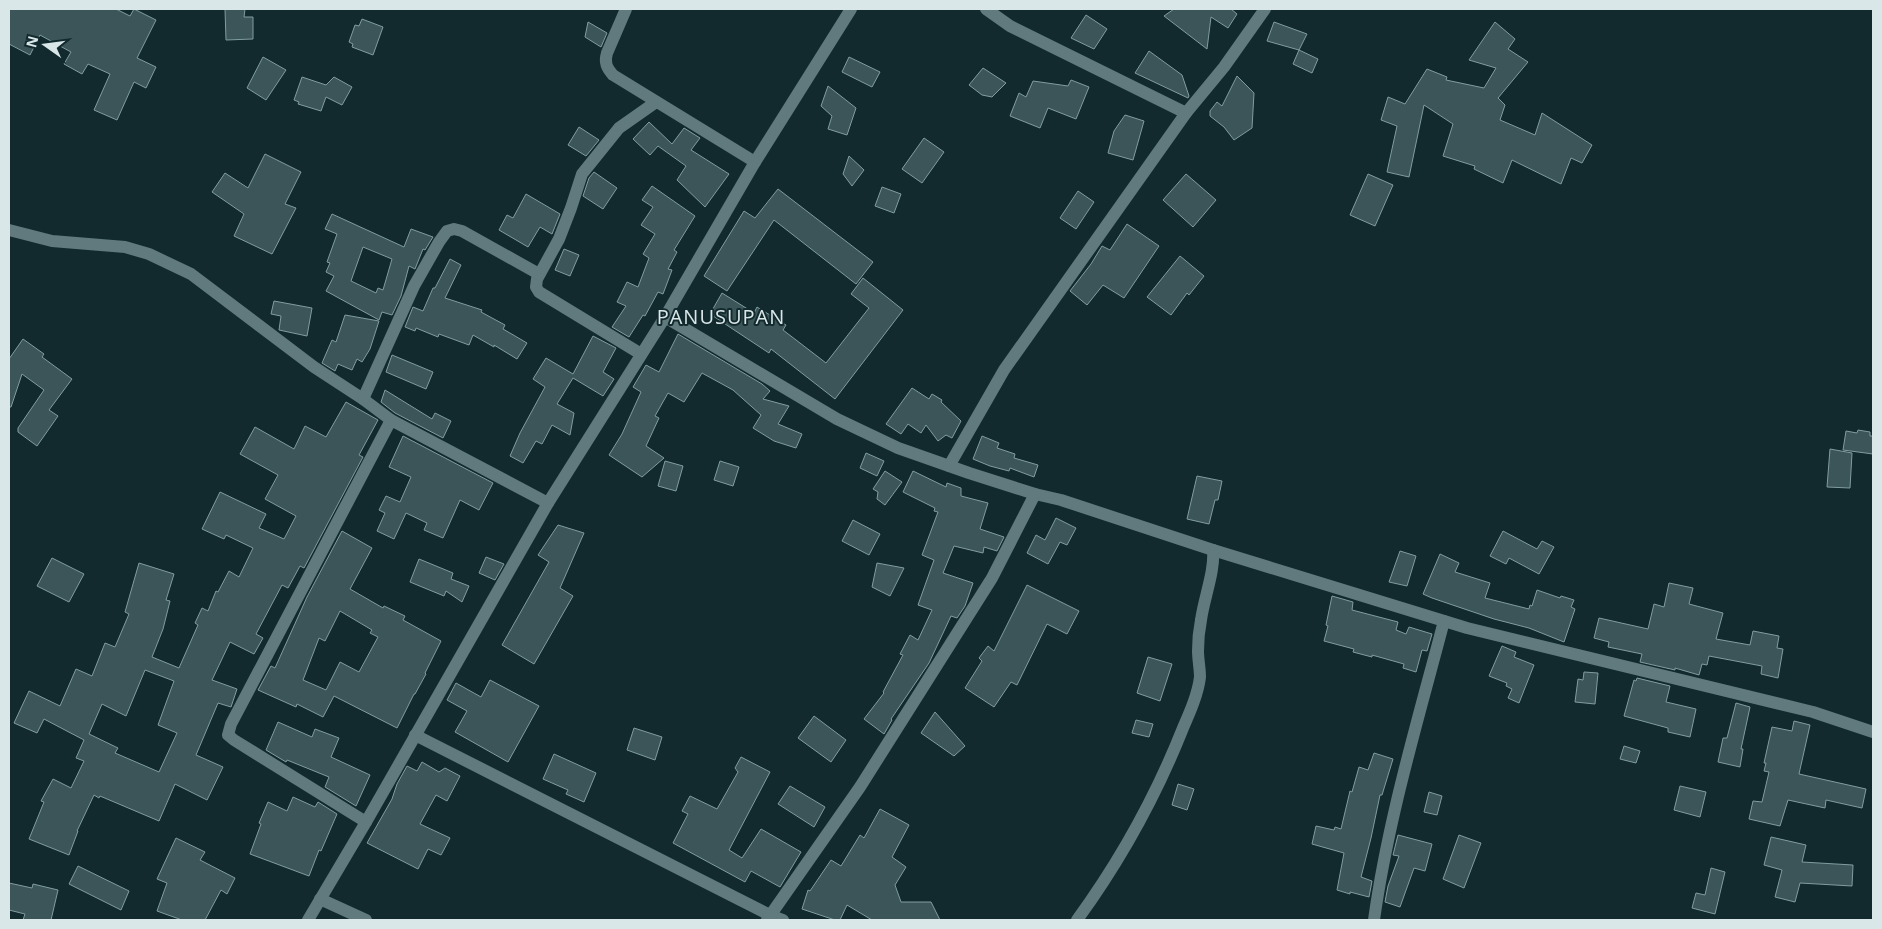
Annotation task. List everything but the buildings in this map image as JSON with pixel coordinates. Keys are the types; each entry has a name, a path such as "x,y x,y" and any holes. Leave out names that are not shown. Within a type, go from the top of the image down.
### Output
{"street":[{"path":"626,9 606,53 605,61 613,75 755,162"},
{"path":"308,920 548,503 665,317 755,162 851,9"},
{"path":"986,9 1010,26 1186,113"},
{"path":"949,466 1004,370 1186,113 1224,67 1265,9"},
{"path":"641,354 539,292 536,284 539,274 559,239 572,208 582,174 619,128 656,102"},
{"path":"363,399 414,286 447,231 454,228 462,230 539,274"},
{"path":"9,230 52,241 125,247 149,254 191,274 314,367 391,420 548,503"},
{"path":"665,317 837,419 898,448 949,466 1444,621 1552,650 1812,712 1873,732"},
{"path":"366,822 228,735 235,716 391,420"},
{"path":"769,918 860,787 987,586 1035,494"},
{"path":"1077,920 1103,885 1126,847 1176,746 1193,702 1200,678 1198,650 1200,623 1214,560 1213,550"},
{"path":"1374,920 1402,783 1444,621"},
{"path":"415,735 769,918 783,920"},
{"path":"320,899 366,920"}],"district":[{"name":"PANUSUPAN","path":"721,317"}]}
